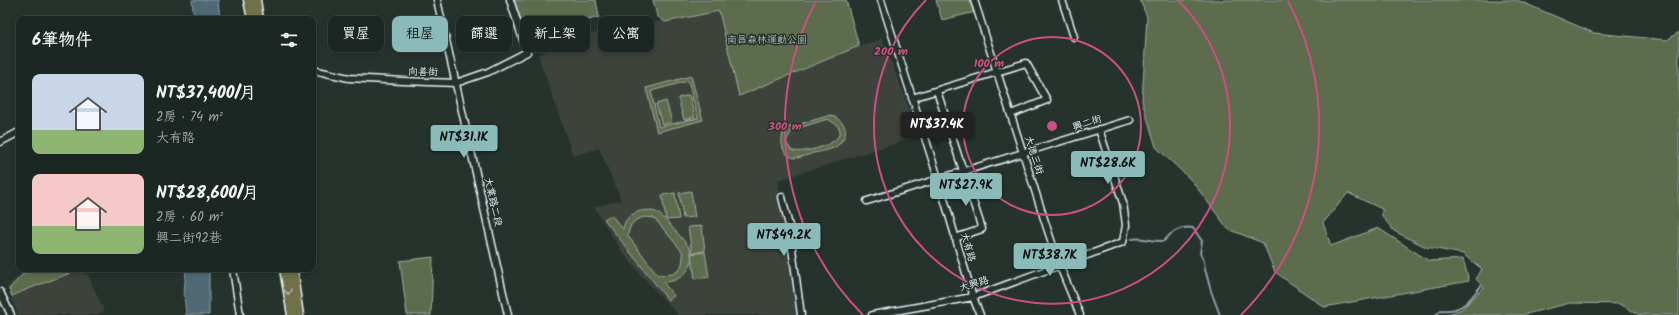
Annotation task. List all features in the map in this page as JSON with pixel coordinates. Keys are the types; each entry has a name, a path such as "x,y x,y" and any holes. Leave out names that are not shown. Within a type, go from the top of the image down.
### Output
{"main road":[{"path":"248,0 251,16"},
{"path":"256,0 259,16"},
{"path":"285,272 292,315"},
{"path":"292,272 299,315"}],"street":[{"name":"大業路二段","path":"437,0 508,315"},
{"name":"向善街","path":"316,71 349,78 456,83 488,72 527,52 510,0"},
{"name":"大有路","path":"881,0 938,178 972,297 980,315"},
{"name":"大德三街","path":"974,0 1059,264 1080,315"},
{"path":"1062,0 1074,37"},
{"path":"912,98 1026,63 1047,100 1011,114"},
{"path":"937,91 982,229 955,238"},
{"name":"興二街","path":"867,201 963,170 1024,153 1130,120"},
{"name":"大興路","path":"872,315 972,297 1059,264 1123,242 1126,225 1123,203 1099,129"},
{"path":"0,142 16,134"},
{"path":"782,197 789,226 801,315"},
{"path":"233,272 240,315"},
{"path":"0,292 11,315"}],"shaded area":[{"path":"719,11 740,96 859,46 882,39 906,99 916,137 778,180 789,249 796,315 678,315 640,274 620,249 594,207 621,200 599,148 573,156 538,55 544,52 590,52 590,34 598,33 598,52 654,52 654,23"},
{"path":"22,272 80,272 88,275 104,311 95,315 18,315 7,288"}],"green space":[{"path":"513,0 596,0 599,16 590,19 590,16 520,16 520,20"},
{"name":"南昌森林運動公園","path":"653,0 846,0 859,46 739,96 719,11 665,22 657,16"},
{"path":"936,0 971,0 975,12 942,20"},
{"path":"1140,0 1517,0 1594,33 1667,40 1679,32 1679,315 1639,315 1620,304 1570,303 1522,315 1446,315 1462,309 1484,287 1476,279 1482,269 1463,254 1426,247 1394,231 1382,216 1382,209 1348,193 1323,223 1331,246 1378,228 1429,261 1463,259 1469,281 1324,307 1275,272 1263,243 1228,229 1192,181 1156,147 1142,101 1147,17"},
{"path":"691,76 703,120 657,132 646,88","holes":["688,81 698,118 659,127 651,91"]},
{"path":"689,95 695,117 684,120 678,98"},
{"path":"666,101 672,122 662,125 656,104"},
{"path":"831,115 843,124 845,127 845,135 834,148 795,158 786,154 782,146 782,136 786,128","holes":["828,119 837,125 840,130 838,137 833,142 821,147 807,151 795,151 791,150 786,142 792,130"]},
{"path":"691,191 695,217 683,218 679,193"},
{"path":"675,193 679,219 666,220 662,195"},
{"path":"642,211 654,211 661,215 689,247 691,261 686,272 676,280 663,282 674,296 668,300 604,219 611,215 623,229 626,221 631,215","holes":["645,217 654,218 682,251 682,264 679,270 673,274 658,275 628,236 631,226 635,221"]},
{"path":"702,226 705,251 692,253 688,227"},
{"path":"705,252 709,277 695,279 691,254"},
{"path":"433,257 431,315 407,315 400,261"},
{"path":"25,272 73,272 12,296 9,289"}],"water":[{"path":"192,0 218,0 220,16 194,16"},
{"path":"186,272 209,272 209,315 186,315 184,294"}],"waterway":[{"path":"1132,239 1164,241 1170,234 1177,230 1193,228 1202,241 1200,253 1204,261 1211,291 1220,315"},
{"path":"1436,315 1441,310 1449,310 1460,307 1468,301 1481,286"}]}
